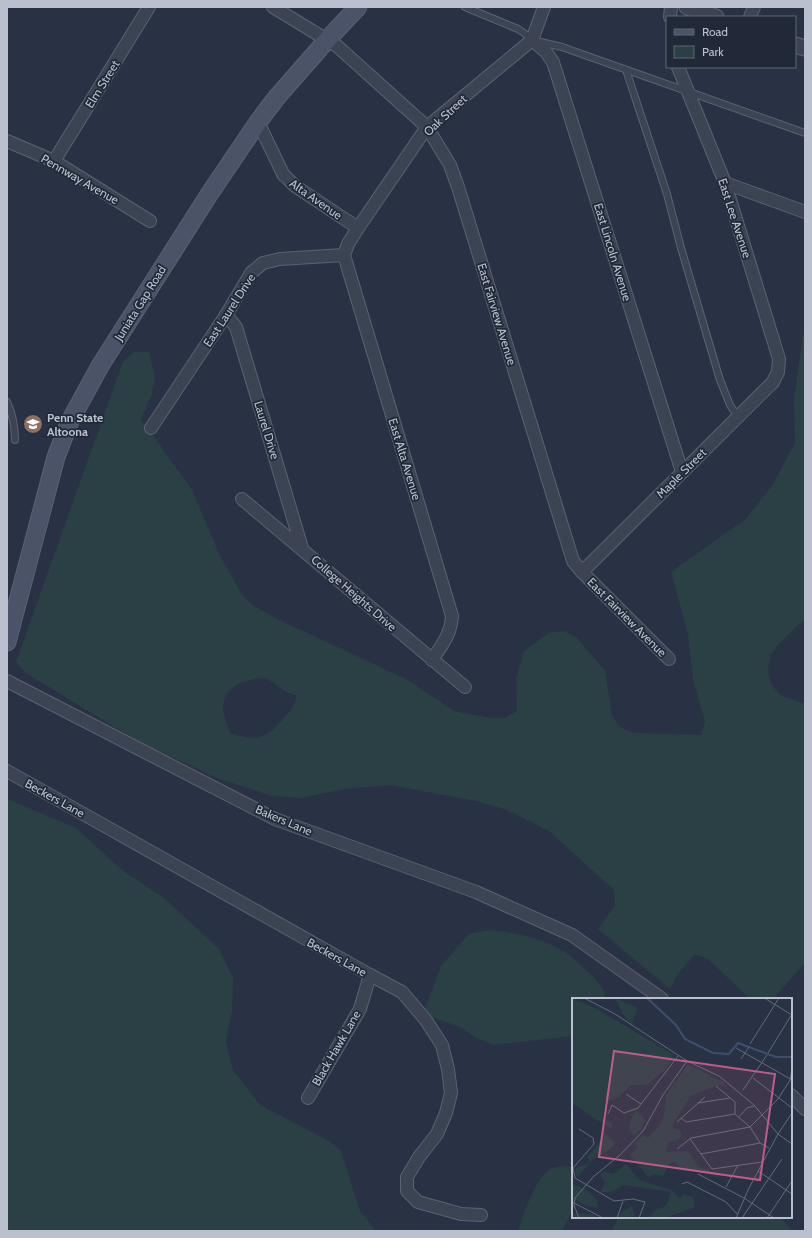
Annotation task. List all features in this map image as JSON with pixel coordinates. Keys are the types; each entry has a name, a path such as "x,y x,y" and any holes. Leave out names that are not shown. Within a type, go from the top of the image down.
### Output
{"main road":[{"name":"Juniata Gap Road","path":"7,642 56,457 70,421 105,359 210,193 258,122 277,97 358,7"}],"street":[{"name":"Elm Street","path":"54,161 149,7"},
{"name":"East Fairview Avenue","path":"273,7 336,46 427,127 450,166 458,187 573,561 582,572 669,659"},
{"path":"532,40 544,7"},
{"path":"687,7 713,16"},
{"name":"Oak Street","path":"344,255 348,244 358,228 427,127 532,40"},
{"name":"East Lincoln Avenue","path":"532,40 546,52 553,62 682,472"},
{"name":"East Lee Avenue","path":"678,68 725,183 779,359 778,372"},
{"name":"Alta Avenue","path":"258,122 283,174 295,186 358,228"},
{"name":"Pennway Avenue","path":"7,141 54,161 150,221"},
{"path":"725,183 805,212"},
{"name":"East Laurel Drive","path":"151,428 226,315 251,273 263,263 280,259 344,255"},
{"name":"East Alta Avenue","path":"344,255 452,616 452,626 448,636 432,660"},
{"name":"Laurel Drive","path":"226,315 236,326 302,548"},
{"name":"Maple Street","path":"582,572 773,382 778,372"},
{"name":"College Heights Drive","path":"242,499 302,548 465,688"},
{"name":"Bakers Lane","path":"7,681 275,819 476,892 572,935 661,998"},
{"name":"Beckers Lane","path":"7,771 402,992 425,1019 442,1046 448,1069 451,1093 446,1113 437,1134 419,1157 407,1177 407,1191 418,1202 461,1214 481,1216"},
{"name":"Black Hawk Lane","path":"308,1098 360,1009 370,975"},
{"path":"792,1097 805,1109"}],"lane":[{"path":"465,7 518,29 532,40 562,47 805,132"},
{"path":"626,70 667,194 680,248 720,380 730,405 738,417"},
{"path":"7,402 12,413 15,426 15,440"}],"green space":[{"path":"805,332 805,619 778,645 770,656 768,670 771,684 780,695 805,704 805,963 774,998 749,998 708,959 695,954 678,974 670,989 598,929 615,905 614,890 549,831 507,810 476,801 390,785 345,789 301,798 272,796 217,778 139,742 26,673 16,662 123,362 134,352 149,352 155,379 152,394 140,420 151,428 151,433 192,490 220,556 242,595 252,605 277,619 406,679 454,711 490,718 505,718 517,711 516,679 524,651 549,633 564,631 577,638 605,671 612,715 619,727 635,733 701,735 705,722 693,679 688,634 671,572 746,519 773,484 795,443 794,399 803,336","holes":["267,678 284,691 297,696 292,709 272,731 258,738 244,737 230,733 224,716 223,706 228,692 233,687 246,681"]},
{"path":"7,799 76,828 122,870 164,898 219,949 233,978 232,1011 226,1041 233,1070 260,1105 329,1141 341,1151 360,1211 376,1231 7,1231"},
{"path":"489,930 508,932 527,936 555,946 573,958 593,977 604,991 605,998 572,998 572,1036 493,1045 476,1038 460,1027 423,1014 441,966 469,934"},
{"path":"572,1166 572,1211 562,1231 518,1231 530,1198 539,1181 550,1169 555,1167"},
{"path":"618,1218 781,1218 793,1231 615,1231 612,1230"}],"place":[{"name":"Penn State Altoona","path":"33,424"}]}
